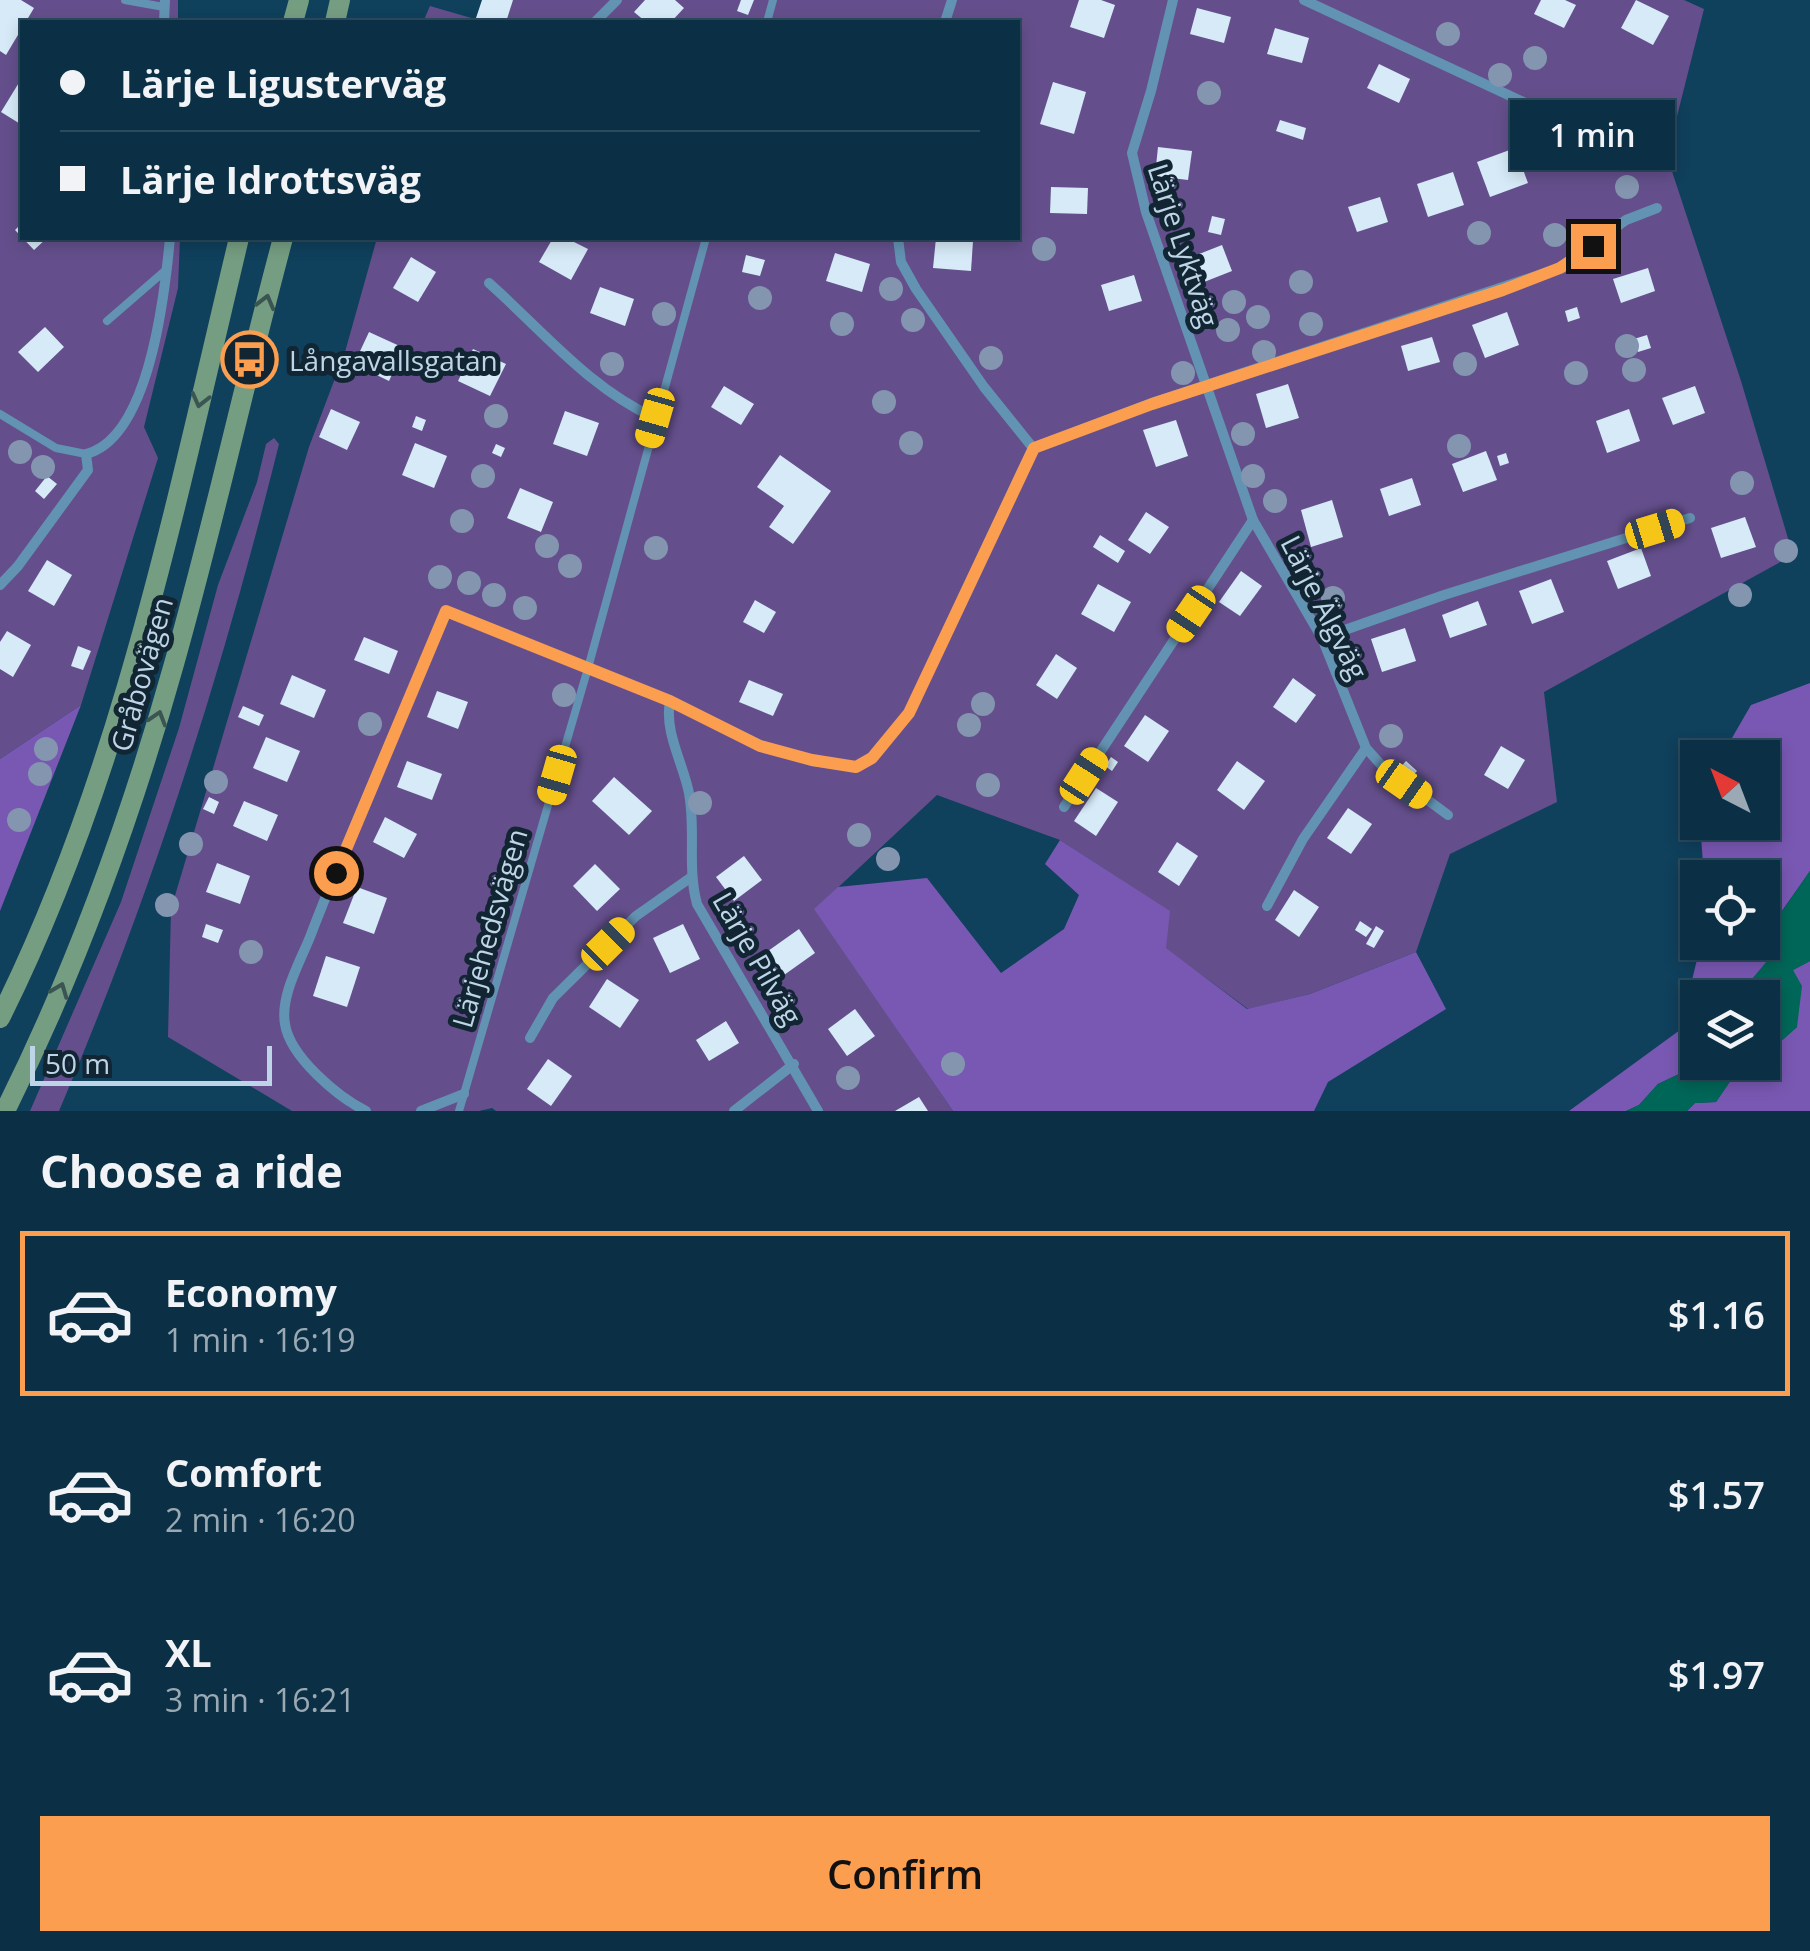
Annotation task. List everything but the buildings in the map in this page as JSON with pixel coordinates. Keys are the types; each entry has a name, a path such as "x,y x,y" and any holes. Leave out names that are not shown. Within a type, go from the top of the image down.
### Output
{"main road":[{"name":"Gråbovägen","path":"0,1018 34,950 77,839 128,678 238,240"},
{"name":"Gråbovägen","path":"5,1111 54,1006 129,811 179,646 282,240"}],"street":[{"path":"597,20 617,0"},
{"name":"Lärje Lyktväg","path":"1173,0 1132,153 1146,212 1208,386"},
{"path":"1304,0 1534,107"},
{"path":"366,1111 346,1102 314,1072 291,1042 284,1019 289,992 322,904 446,611 670,701 760,746 856,767 872,758 909,713 1034,448 1152,404 1560,268 1626,220 1657,208"},
{"path":"0,585 88,470 86,454 96,452 110,440 130,413 150,362 164,307 170,240"},
{"path":"898,240 901,262 916,289 984,387 1034,448"},
{"path":"489,283 584,373 631,407 655,418"},
{"name":"Lärje Älgväg","path":"1208,386 1253,520 1322,638 1366,748 1393,776 1448,816"},
{"path":"1322,638 1444,594 1690,518"},
{"path":"1064,808 1253,520"},
{"name":"Lärje Pilväg","path":"670,701 667,717 690,796 690,878 697,904 818,1111"},
{"path":"1267,906 1304,839 1366,748"},
{"path":"530,1038 553,998 636,916 690,878"},
{"path":"734,1111 794,1064"},
{"path":"421,1111 464,1094"}],"lane":[{"path":"124,0 165,3"},
{"name":"Lärjehedsvägen","path":"459,1111 588,668 705,240"},
{"path":"106,320 167,269"},
{"path":"0,414 56,448 86,454"}],"shaded area":[{"path":"0,0 178,0 178,20 20,20 20,240 180,240 178,288 144,427 158,458 81,705 0,759"},
{"path":"504,0 1684,0 1704,9 1667,156 1793,555 1544,692 1557,802 1450,854 1416,952 1310,994 1248,1009 1165,948 1169,911 1060,840 937,795 815,909 953,1111 292,1111 168,1037 171,909 309,447 345,352 376,240 1020,240 1020,20 499,20"},
{"path":"430,6 478,20 424,20"},
{"path":"274,438 279,444 209,698 124,948 59,1111 30,1111 121,902 179,728 218,585 257,482 266,444"},
{"path":"1810,683 1810,871 1780,914 1780,860 1703,860 1701,840 1780,840 1780,740 1731,740 1751,705"},
{"path":"81,705 0,911 0,759"},
{"path":"1060,840 1170,911 1166,948 1247,1009 1310,994 1416,952 1446,1009 1328,1082 1314,1111 953,1111 814,909 838,887 927,878 1001,973 1064,929 1079,895 1045,864"},
{"path":"1810,871 1810,961 1793,970 1802,986 1797,1027 1780,1042 1780,980 1751,980 1768,960 1780,960 1780,914"},
{"path":"1697,960 1768,960 1753,980 1692,980"},
{"path":"1810,961 1810,1111 1687,1111 1695,1103 1716,1102 1731,1080 1780,1080 1780,1041 1797,1027 1793,970"},
{"path":"1680,1030 1680,1073 1658,1084 1639,1105 1626,1111 1569,1111"},
{"path":"1679,1074 1680,1080 1731,1080 1716,1102 1695,1103 1687,1111 1626,1111 1639,1105 1658,1084"}],"place":[{"name":"Långavallsgatan","path":"250,360"}],"route":[{"path":"336,873 446,611 670,701 760,746 856,767 872,758 909,713 1034,448 1152,404 1503,290 1560,268 1593,246"}]}
